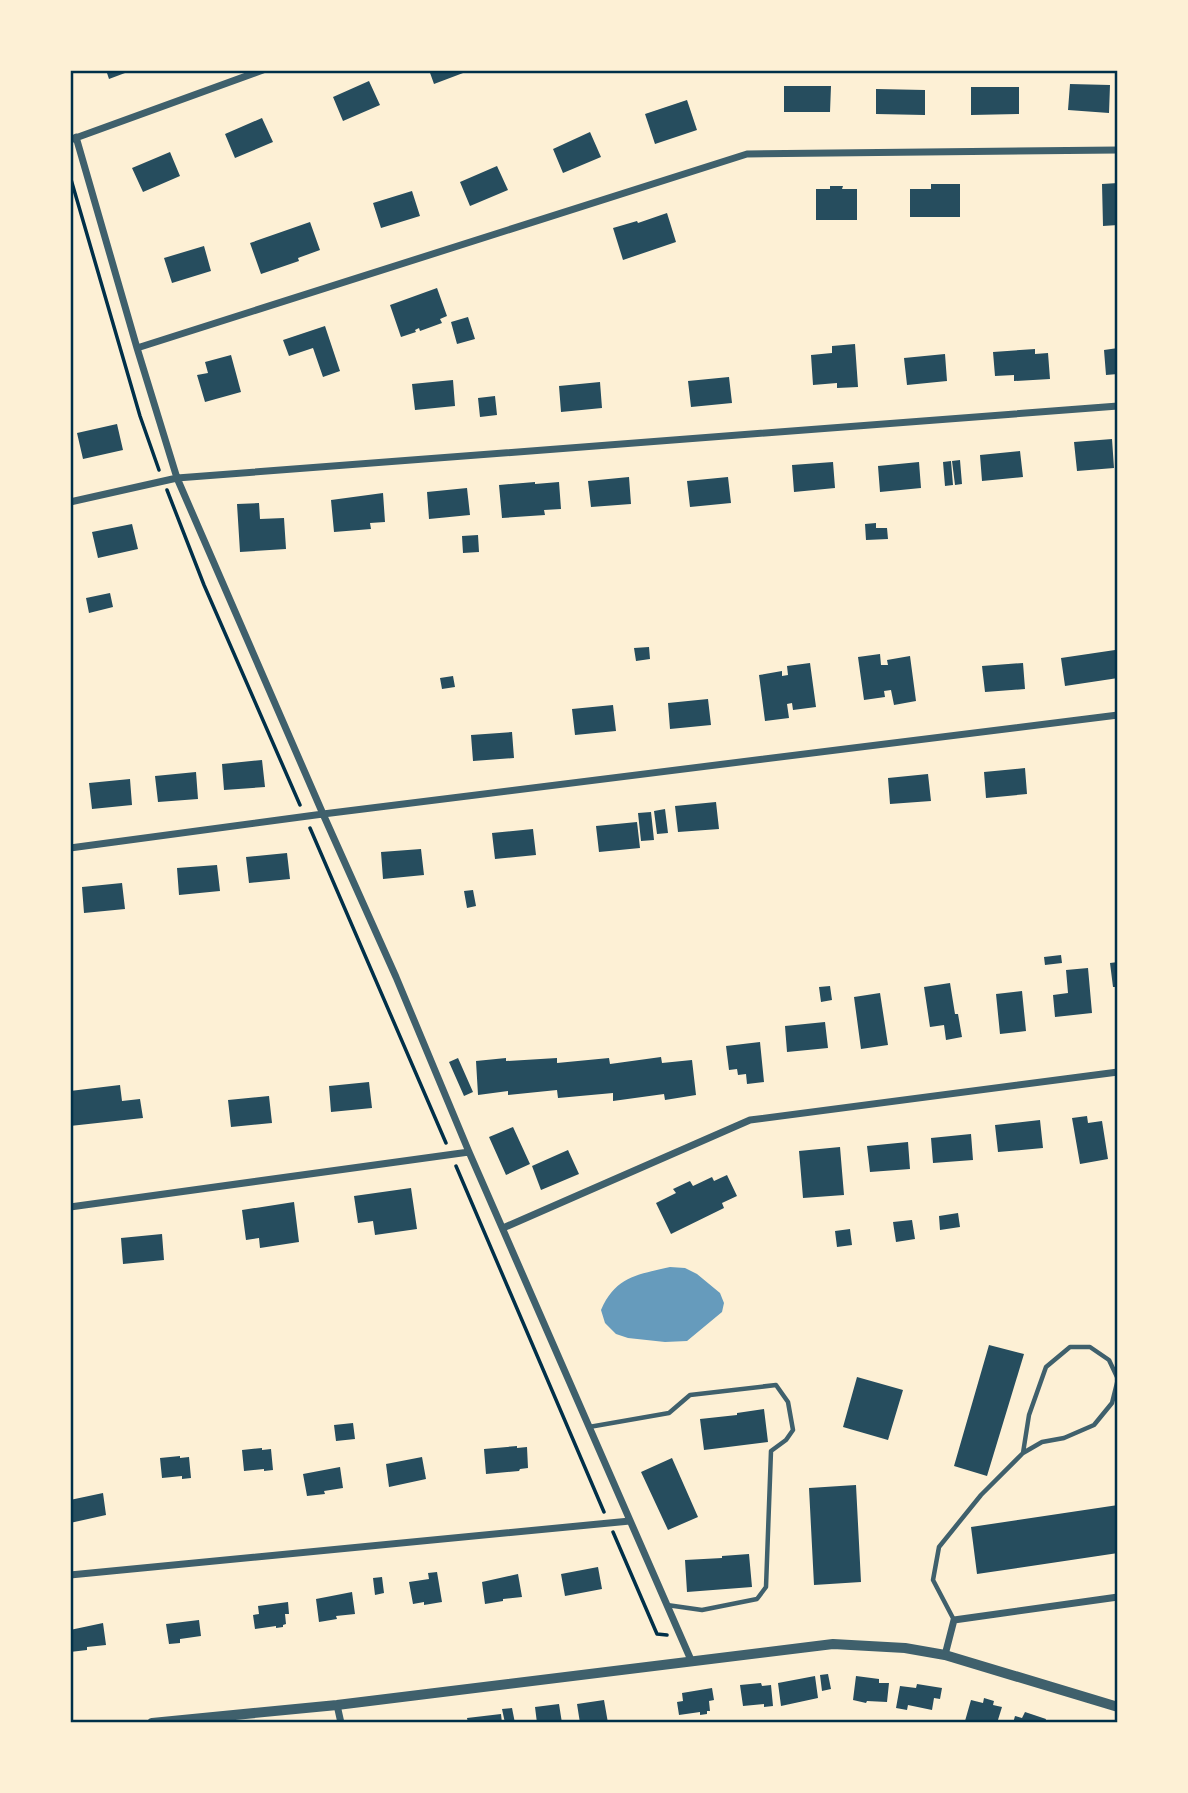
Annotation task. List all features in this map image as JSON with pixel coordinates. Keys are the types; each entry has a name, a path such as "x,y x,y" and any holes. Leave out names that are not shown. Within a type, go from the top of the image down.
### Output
{"street":[{"path":"263,70 73,139 177,478 691,1660"},
{"path":"137,348 747,154 1118,150"},
{"path":"70,502 177,478 1118,406"},
{"path":"70,848 1118,715"},
{"path":"503,1228 750,1120 1118,1072"},
{"path":"70,1207 469,1152"},
{"path":"70,1575 629,1521"},
{"path":"944,1655 954,1620 1118,1597"},
{"path":"152,1723 337,1705 833,1644 905,1648 944,1655 1118,1707"},
{"path":"337,1705 341,1723"}],"lane":[{"path":"954,1620 933,1580 939,1547 981,1495 1023,1452 1042,1442 1064,1438 1094,1425 1112,1403 1118,1378 1109,1360 1090,1348 1070,1347 1046,1367 1029,1415 1023,1452"},
{"path":"588,1427 669,1413 690,1395 776,1385 788,1402 793,1430 786,1440 771,1451 766,1587 757,1599 702,1609 667,1605"}],"path":[{"path":"70,176 140,416 209,597 657,1634 680,1635"}],"water":[{"path":"670,1267 685,1268 697,1274 720,1293 724,1303 722,1312 687,1341 665,1342 616,1334 605,1323 601,1310 613,1290 629,1279"}],"building":[{"path":"106,70 133,70 109,79"},
{"path":"429,70 471,70 434,84"},
{"path":"369,81 380,105 343,121 333,97"},
{"path":"1070,84 1110,85 1109,113 1068,110"},
{"path":"784,86 831,86 830,112 784,112"},
{"path":"971,87 1019,87 1019,114 971,115"},
{"path":"876,89 925,90 925,115 876,114"},
{"path":"687,100 697,130 655,144 645,114"},
{"path":"262,118 273,142 235,158 225,134"},
{"path":"590,132 601,157 563,173 553,149"},
{"path":"170,152 180,176 143,192 132,168"},
{"path":"497,166 508,190 470,206 460,182"},
{"path":"1118,183 1118,225 1103,226 1102,184"},
{"path":"931,184 960,184 960,217 910,217 910,189 931,189"},
{"path":"830,186 857,189 857,220 816,220 816,189 830,189"},
{"path":"412,191 420,216 381,228 373,203"},
{"path":"667,213 676,242 623,260 613,228"},
{"path":"310,222 320,250 298,258 299,261 261,274 250,243"},
{"path":"204,246 211,271 172,283 164,258"},
{"path":"437,288 447,316 440,319 442,323 420,331 419,328 416,332 401,337 390,305"},
{"path":"468,317 475,339 457,344 451,322"},
{"path":"325,326 340,371 323,377 313,348 289,356 283,340"},
{"path":"855,344 858,387 837,388 837,383 813,385 811,355 832,353 832,346"},
{"path":"1118,348 1118,374 1106,375 1104,350"},
{"path":"1035,349 1035,354 1048,353 1050,379 1014,381 1014,375 995,376 993,352"},
{"path":"945,354 947,381 907,385 904,358"},
{"path":"231,355 241,392 205,402 197,375 208,373 205,362"},
{"path":"729,377 732,403 691,407 688,381"},
{"path":"453,380 455,406 415,410 412,384"},
{"path":"600,382 602,408 561,412 559,386"},
{"path":"495,396 497,415 480,417 478,398"},
{"path":"117,424 123,450 83,459 77,433"},
{"path":"1112,439 1114,468 1077,471 1074,442"},
{"path":"1020,451 1023,477 982,481 980,455"},
{"path":"960,460 962,484 955,485 952,461"},
{"path":"951,461 953,485 945,486 943,462"},
{"path":"833,462 835,488 794,492 792,465"},
{"path":"919,462 921,488 880,492 878,466"},
{"path":"629,477 631,504 591,507 588,481"},
{"path":"728,477 731,503 690,507 687,481"},
{"path":"559,482 561,509 544,510 545,515 502,518 499,485"},
{"path":"467,488 470,515 429,519 427,492"},
{"path":"383,493 385,522 370,523 371,529 334,532 331,500"},
{"path":"259,503 260,519 284,518 286,549 240,552 237,504"},
{"path":"876,523 876,528 887,528 888,539 866,540 865,524"},
{"path":"132,524 138,549 98,558 92,532"},
{"path":"478,535 479,552 463,553 462,536"},
{"path":"110,593 113,607 89,613 86,598"},
{"path":"649,647 650,659 636,661 634,648"},
{"path":"1115,650 1118,678 1065,686 1061,658"},
{"path":"880,654 881,665 888,665 887,660 910,656 916,701 894,705 891,690 884,691 885,697 864,700 858,657"},
{"path":"810,663 816,707 793,710 792,703 787,704 789,718 765,721 759,675 782,671 782,676 788,675 787,666"},
{"path":"1023,663 1025,689 985,692 982,666"},
{"path":"453,676 455,687 442,689 440,678"},
{"path":"708,699 711,725 670,729 668,703"},
{"path":"613,705 616,731 575,735 572,709"},
{"path":"512,732 514,758 473,761 471,735"},
{"path":"262,760 265,787 224,790 222,764"},
{"path":"1025,768 1027,794 986,798 984,772"},
{"path":"196,772 198,799 158,802 155,776"},
{"path":"928,774 931,801 890,804 888,778"},
{"path":"130,779 132,805 92,809 89,783"},
{"path":"716,802 719,829 678,832 675,806"},
{"path":"665,809 668,833 657,834 654,811"},
{"path":"651,812 654,840 641,841 638,813"},
{"path":"637,822 640,848 599,852 596,826"},
{"path":"533,829 536,855 495,859 492,833"},
{"path":"421,849 424,875 383,879 381,852"},
{"path":"287,853 290,879 249,883 246,857"},
{"path":"217,865 220,891 179,895 177,868"},
{"path":"122,883 125,909 84,913 82,887"},
{"path":"473,890 476,906 467,908 464,891"},
{"path":"1061,955 1062,963 1045,965 1044,957"},
{"path":"1118,962 1118,987 1113,987 1110,963"},
{"path":"1088,968 1092,1013 1055,1017 1053,995 1068,993 1066,970"},
{"path":"950,983 962,1037 946,1040 944,1025 930,1027 924,987"},
{"path":"830,986 832,1000 821,1002 819,987"},
{"path":"1022,991 1026,1031 1000,1034 996,994"},
{"path":"880,993 888,1045 861,1049 854,997"},
{"path":"825,1022 828,1048 787,1052 785,1026"},
{"path":"760,1042 764,1082 747,1084 746,1074 738,1075 737,1069 729,1070 726,1046"},
{"path":"661,1057 662,1063 692,1060 696,1095 665,1100 664,1094 613,1101 613,1093 558,1098 557,1090 478,1095 476,1061 557,1058 557,1063 609,1058 610,1064"},
{"path":"458,1058 473,1092 464,1096 449,1062"},
{"path":"369,1082 372,1108 331,1112 329,1086"},
{"path":"120,1085 122,1101 140,1099 143,1118 70,1126 70,1091"},
{"path":"269,1096 272,1123 231,1127 228,1100"},
{"path":"1087,1116 1088,1123 1102,1121 1108,1159 1080,1164 1072,1118"},
{"path":"1040,1120 1043,1148 998,1152 995,1125"},
{"path":"513,1127 530,1164 506,1175 489,1137"},
{"path":"971,1134 973,1160 933,1163 931,1138"},
{"path":"908,1142 910,1169 870,1172 867,1146"},
{"path":"840,1147 844,1195 803,1198 799,1151"},
{"path":"568,1150 579,1174 541,1190 532,1166"},
{"path":"727,1175 737,1196 722,1203 724,1208 671,1234 656,1203 676,1193 673,1189 690,1181 693,1186 712,1177 714,1181"},
{"path":"411,1188 417,1229 375,1235 373,1221 358,1223 354,1196"},
{"path":"294,1202 299,1242 260,1248 259,1238 246,1240 242,1210"},
{"path":"958,1213 960,1227 940,1230 939,1216"},
{"path":"912,1220 915,1239 896,1242 893,1222"},
{"path":"850,1229 852,1245 837,1247 835,1231"},
{"path":"162,1234 164,1260 123,1264 121,1238"},
{"path":"989,1345 1024,1354 987,1476 954,1466"},
{"path":"857,1377 903,1390 888,1440 843,1427"},
{"path":"764,1409 768,1442 704,1450 700,1419"},
{"path":"353,1423 355,1439 336,1441 334,1425"},
{"path":"527,1447 528,1468 486,1474 484,1449"},
{"path":"271,1449 273,1470 244,1471 242,1450"},
{"path":"189,1457 191,1478 162,1478 160,1458"},
{"path":"422,1457 426,1479 389,1487 386,1464"},
{"path":"672,1458 698,1517 668,1530 641,1472"},
{"path":"340,1467 343,1488 307,1496 303,1474"},
{"path":"856,1485 861,1582 814,1585 809,1488"},
{"path":"103,1493 106,1515 70,1523 70,1500"},
{"path":"1118,1505 1118,1553 977,1574 971,1527"},
{"path":"749,1554 752,1587 687,1592 685,1560"},
{"path":"598,1567 602,1589 565,1596 561,1574"},
{"path":"437,1572 442,1602 413,1604 409,1582 429,1579 428,1573"},
{"path":"518,1574 522,1597 485,1604 482,1582"},
{"path":"382,1577 384,1593 375,1595 373,1578"},
{"path":"352,1592 355,1614 336,1616 337,1619 319,1622 316,1599"},
{"path":"288,1602 289,1614 285,1614 286,1624 283,1627 255,1629 253,1615 259,1614 258,1606"},
{"path":"199,1620 201,1636 180,1639 180,1643 169,1644 166,1624"},
{"path":"103,1623 106,1645 70,1652 70,1630"},
{"path":"828,1674 831,1689 822,1691 820,1675"},
{"path":"815,1676 818,1698 781,1706 778,1683"},
{"path":"856,1676 889,1683 887,1702 866,1703 853,1700"},
{"path":"761,1683 762,1686 771,1685 773,1706 743,1706 740,1685"},
{"path":"917,1684 942,1688 940,1699 934,1698 932,1710 908,1705 907,1710 896,1708 900,1686 916,1688"},
{"path":"712,1688 714,1700 709,1701 710,1711 707,1711 707,1714 700,1715 700,1712 679,1715 677,1702 683,1701 682,1693"},
{"path":"984,1698 994,1701 993,1705 1002,1707 997,1723 965,1721 971,1700 983,1703"},
{"path":"604,1700 608,1723 580,1723 577,1704"},
{"path":"559,1704 562,1723 537,1723 535,1707"},
{"path":"512,1708 515,1723 505,1723 502,1709"},
{"path":"1025,1712 1046,1719 1045,1723 1013,1723 1015,1716 1022,1718"},
{"path":"501,1714 502,1723 468,1723 467,1718"}]}
